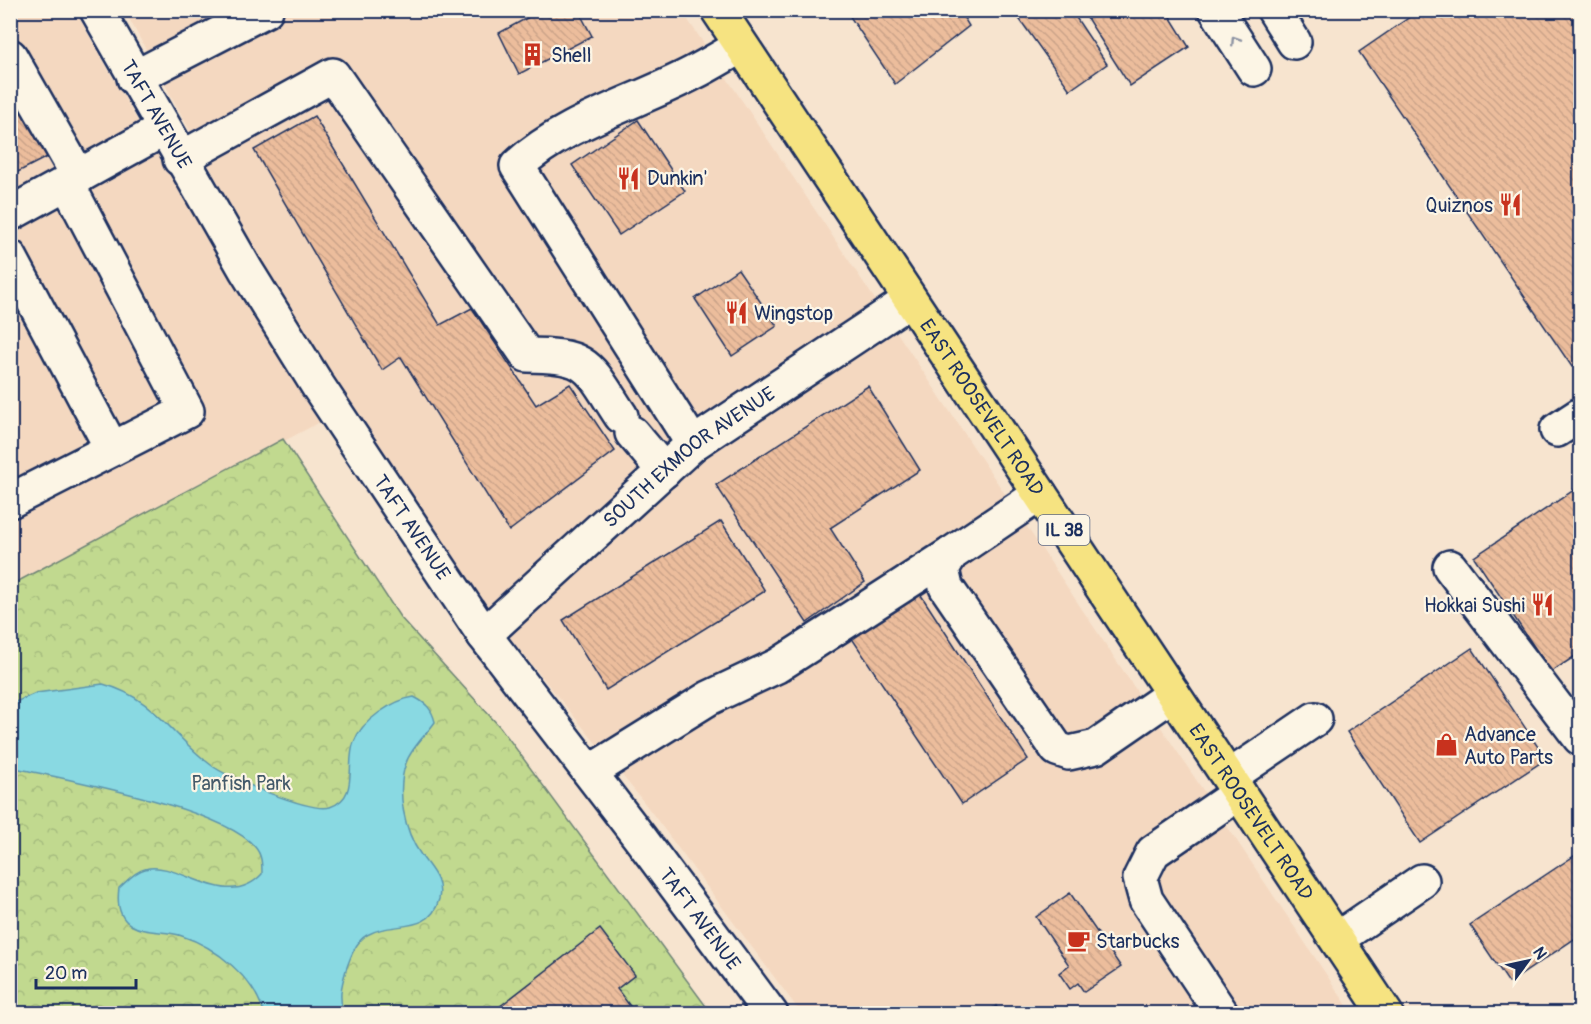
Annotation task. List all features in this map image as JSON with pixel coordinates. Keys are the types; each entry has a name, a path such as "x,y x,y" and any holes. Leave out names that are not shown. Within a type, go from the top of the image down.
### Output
{"main road":[{"name":"EAST ROOSEVELT ROAD","path":"718,10 1386,1014"}],"street":[{"name":"TAFT AVENUE","path":"97,10 180,159 318,386 484,635 771,1014"},
{"path":"134,78 266,10"},
{"path":"1216,10 1254,69"},
{"path":"1274,10 1294,42"},
{"path":"693,444 517,166 531,153 592,120 693,74 741,46"},
{"path":"10,56 187,411 10,501"},
{"path":"180,159 333,75 527,355 558,355 585,363 626,424 664,471"},
{"path":"10,214 164,129"},
{"path":"10,257 112,449"},
{"name":"SOUTH EXMOOR AVENUE","path":"484,635 693,444 910,300"},
{"path":"590,772 710,698 777,666 1040,494"},
{"path":"951,554 942,569 946,587 1057,749 1070,753 1096,747 1173,694"},
{"path":"1450,567 1581,738"},
{"path":"1222,1014 1146,900 1140,878 1153,852 1315,719"},
{"path":"1337,939 1422,881"}],"shaded area":[{"path":"11,11 75,11 145,134 324,420 11,585"},
{"path":"125,11 682,11 1352,1013 801,1013 643,801 511,639 447,553 266,271"}],"green space":[{"name":"Panfish Park","path":"283,439 400,617 500,727 711,1013 11,1014 11,585"}],"water":[{"path":"103,684 136,698 162,718 197,753 220,771 288,800 320,807 330,807 345,796 350,779 354,742 371,719 397,702 414,697 430,710 435,722 408,757 403,774 402,798 410,834 438,881 439,899 434,911 419,923 377,931 360,941 352,955 343,982 341,996 343,1013 264,1013 259,1000 243,976 220,956 195,941 176,934 137,928 123,918 118,904 119,888 141,870 158,868 172,871 218,887 233,888 248,885 262,874 261,860 255,847 237,833 210,819 141,797 11,767 11,704 36,693"}],"building":[{"name":"Shell","path":"542,10 578,10 592,36 519,74 499,33"},
{"path":"856,10 965,10 961,13 969,26 895,84 849,15"},
{"path":"1013,10 1071,10 1107,64 1070,90"},
{"path":"1082,10 1166,10 1189,47 1130,86"},
{"path":"1420,10 1580,10 1580,361 1572,367 1359,52"},
{"path":"10,67 57,152 10,176"},
{"path":"314,116 440,325 472,308 536,405 570,384 615,451 509,531 401,357 382,370 254,150"},
{"name":"Dunkin'","path":"638,120 685,191 619,235 572,165"},
{"name":"Wingstop","path":"738,269 777,326 732,356 695,299"},
{"path":"868,386 920,470 830,528 865,582 807,623 716,485"},
{"name":"Hokkai Sushi","path":"1580,486 1580,653 1551,672 1474,557"},
{"path":"721,521 765,591 606,690 563,620"},
{"path":"917,589 1028,759 962,804 851,637"},
{"name":"Advance Auto Parts","path":"1472,648 1546,759 1420,843 1347,732"},
{"path":"1577,854 1580,859 1580,935 1509,983 1470,925"},
{"name":"Starbucks","path":"1070,893 1121,967 1084,992 1078,983 1070,989 1059,973 1069,965 1036,917"},
{"path":"600,929 635,975 617,989 636,1014 490,1014"},
{"path":"996,1006 1001,1014 984,1014"}],"place":[{"name":"Shell","path":"533,55"},
{"name":"Dunkin'","path":"629,178"},
{"name":"Quiznos","path":"1511,205"},
{"name":"Wingstop","path":"736,313"},
{"name":"Hokkai Sushi","path":"1543,605"},
{"name":"Advance Auto Parts","path":"1446,745"},
{"name":"Starbucks","path":"1078,941"}]}
